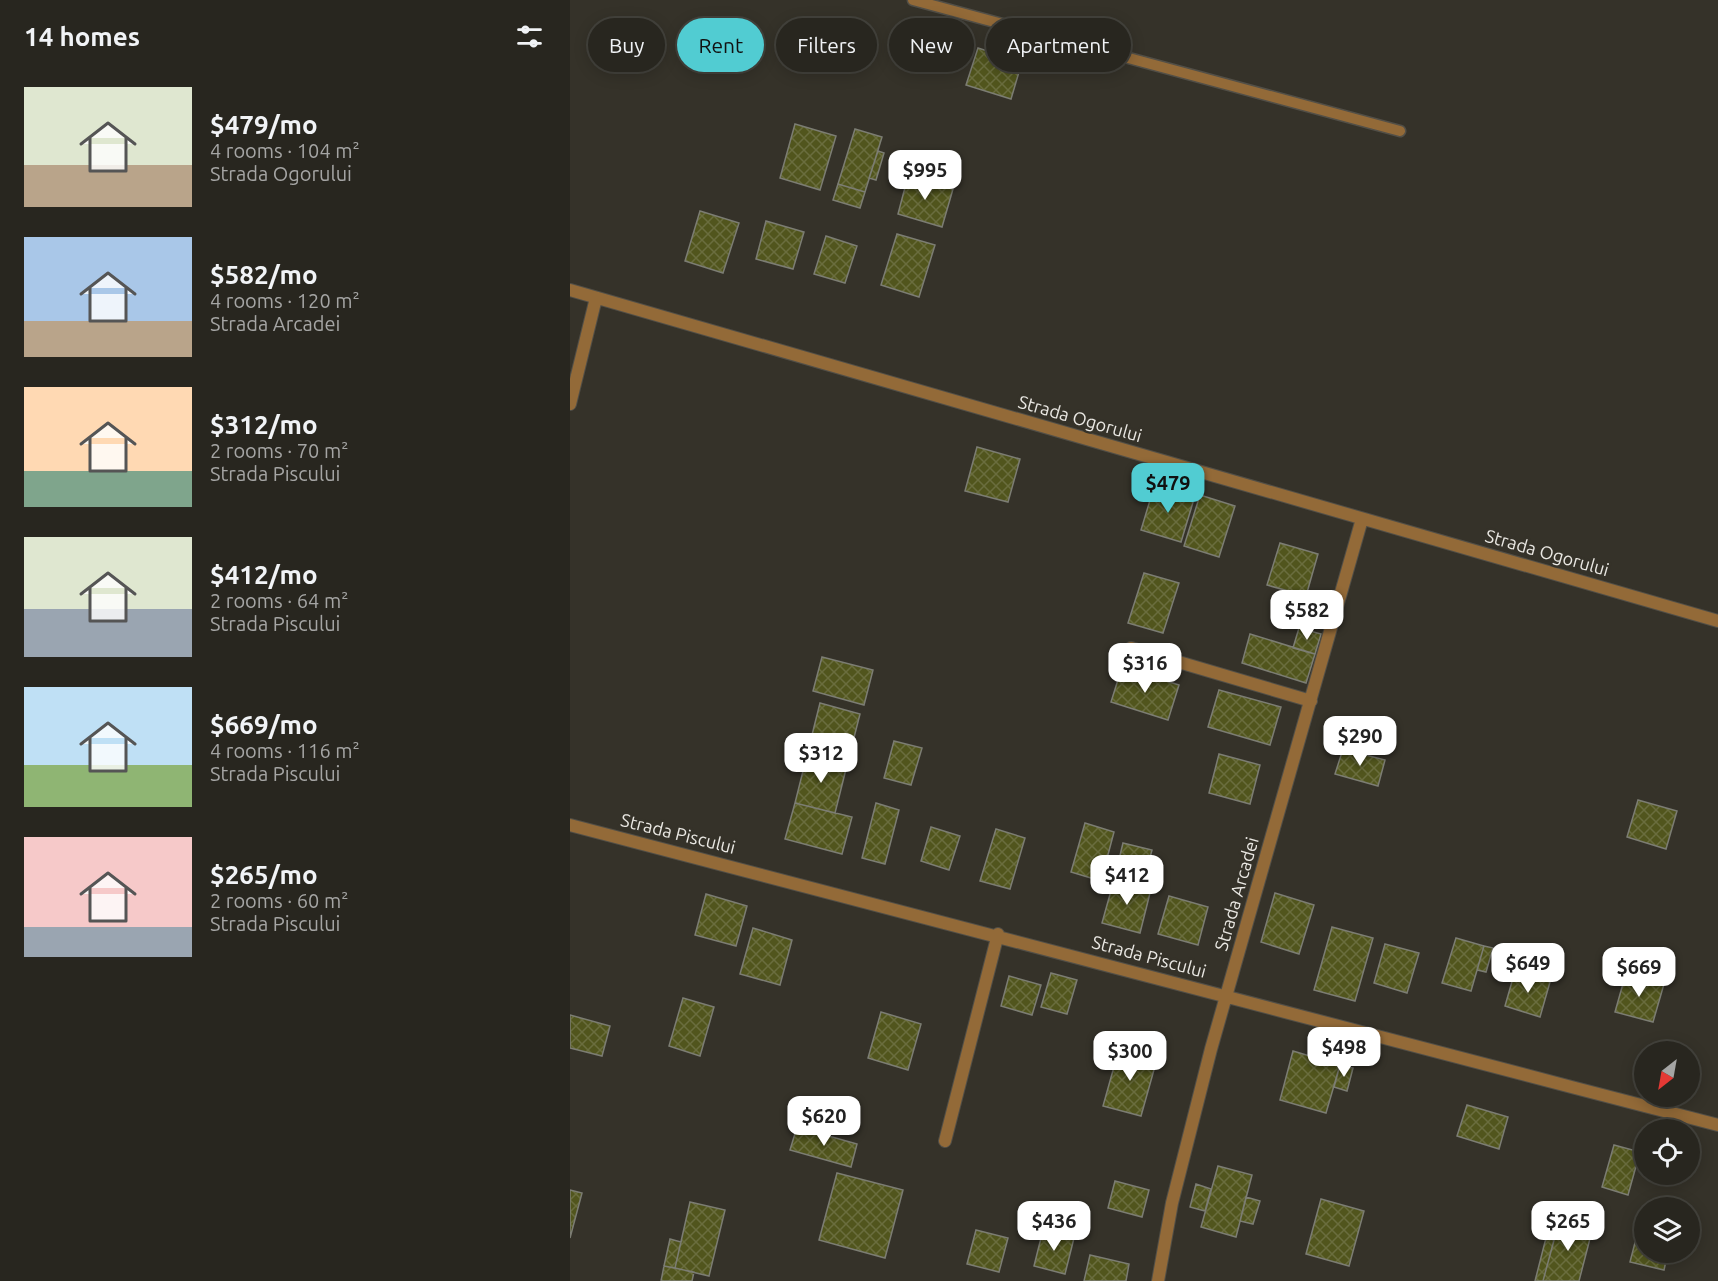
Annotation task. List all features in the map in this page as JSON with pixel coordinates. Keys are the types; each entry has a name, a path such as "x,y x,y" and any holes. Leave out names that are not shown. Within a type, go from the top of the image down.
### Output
{"street":[{"name":"Strada Ogorului","path":"570,290 1718,621"},
{"path":"570,404 596,298"},
{"name":"Strada Arcadei","path":"1158,1281 1172,1203 1226,997 1362,519"},
{"path":"1131,648 1311,701"},
{"name":"Strada Piscului","path":"570,825 998,934 1226,997 1718,1125"},
{"path":"945,1141 998,934"}],"lane":[{"path":"913,0 1400,131"}],"building":[{"path":"978,48 986,51 986,72 1019,72 1011,99 966,85 970,72 974,72 974,60"},
{"path":"795,124 836,136 820,190 780,178"},
{"path":"855,129 882,137 865,192 838,184"},
{"path":"878,151 884,153 876,180 869,178"},
{"path":"908,176 953,189 942,227 898,214"},
{"path":"838,184 865,192 860,208 833,200"},
{"path":"700,211 739,223 723,273 685,261"},
{"path":"766,221 804,232 793,269 756,259"},
{"path":"897,234 935,245 919,297 881,285"},
{"path":"826,236 857,246 845,283 814,274"},
{"path":"977,447 1020,459 1008,502 965,491"},
{"path":"1154,487 1194,499 1181,542 1141,530"},
{"path":"1200,495 1235,506 1219,557 1184,546"},
{"path":"1280,543 1318,554 1306,596 1267,585"},
{"path":"1144,573 1179,583 1163,633 1128,623"},
{"path":"1299,628 1321,634 1315,654 1293,648"},
{"path":"1250,634 1315,654 1306,683 1242,663"},
{"path":"822,657 873,670 864,705 813,691"},
{"path":"1122,667 1179,685 1168,720 1111,702"},
{"path":"1219,690 1281,707 1270,745 1208,727"},
{"path":"820,703 860,714 847,765 807,755"},
{"path":"894,741 922,748 911,785 884,778"},
{"path":"1343,749 1385,760 1378,786 1335,774"},
{"path":"1219,754 1260,765 1250,804 1209,793"},
{"path":"807,755 847,765 835,813 795,803"},
{"path":"1638,800 1677,811 1666,849 1627,837"},
{"path":"795,803 852,817 842,854 785,839"},
{"path":"876,803 899,810 885,864 862,858"},
{"path":"1085,823 1114,832 1101,881 1071,872"},
{"path":"931,827 960,836 949,870 921,861"},
{"path":"996,829 1025,838 1010,889 980,881"},
{"path":"1123,843 1152,850 1142,887 1114,880"},
{"path":"1114,880 1151,889 1140,933 1102,923"},
{"path":"1275,893 1314,905 1299,954 1261,942"},
{"path":"706,894 747,906 736,946 695,935"},
{"path":"1169,896 1208,907 1198,945 1158,934"},
{"path":"1332,927 1373,938 1355,1001 1314,990"},
{"path":"753,928 792,940 780,985 740,974"},
{"path":"1456,938 1484,946 1471,991 1442,983"},
{"path":"1385,944 1419,953 1407,993 1374,983"},
{"path":"1484,946 1493,948 1486,972 1477,970"},
{"path":"1515,971 1550,982 1540,1017 1505,1006"},
{"path":"1051,973 1077,980 1067,1014 1041,1007"},
{"path":"1626,973 1664,984 1653,1022 1615,1012"},
{"path":"1009,976 1041,985 1032,1015 1001,1006"},
{"path":"683,998 714,1007 700,1056 669,1046"},
{"path":"881,1012 921,1024 908,1070 868,1058"},
{"path":"570,1015 610,1026 602,1056 570,1048"},
{"path":"1119,1049 1157,1059 1141,1116 1103,1106"},
{"path":"1293,1051 1340,1065 1326,1113 1280,1100"},
{"path":"1340,1065 1353,1068 1347,1091 1334,1087"},
{"path":"1467,1105 1508,1117 1499,1149 1457,1136"},
{"path":"797,1127 857,1144 851,1167 790,1150"},
{"path":"1614,1145 1634,1150 1634,1174 1628,1195 1602,1187"},
{"path":"1218,1166 1252,1175 1236,1237 1201,1227"},
{"path":"837,1173 903,1190 885,1258 819,1240"},
{"path":"1115,1181 1149,1190 1142,1217 1108,1208"},
{"path":"1196,1184 1211,1189 1205,1211 1190,1207"},
{"path":"570,1190 582,1193 570,1238"},
{"path":"1246,1197 1260,1201 1253,1224 1240,1221"},
{"path":"1321,1199 1364,1211 1349,1266 1306,1254"},
{"path":"690,1202 725,1210 709,1276 675,1268"},
{"path":"1560,1218 1593,1227 1579,1281 1543,1281"},
{"path":"976,1230 1008,1238 999,1272 967,1264"},
{"path":"1043,1230 1074,1238 1065,1274 1034,1266"},
{"path":"1546,1238 1554,1240 1543,1281 1535,1281"},
{"path":"670,1239 681,1242 675,1268 664,1266"},
{"path":"1634,1247 1634,1263 1630,1262"},
{"path":"1090,1255 1129,1264 1126,1281 1084,1281"},
{"path":"1634,1263 1666,1263 1664,1270"},
{"path":"664,1266 694,1272 692,1281 661,1281"}]}
